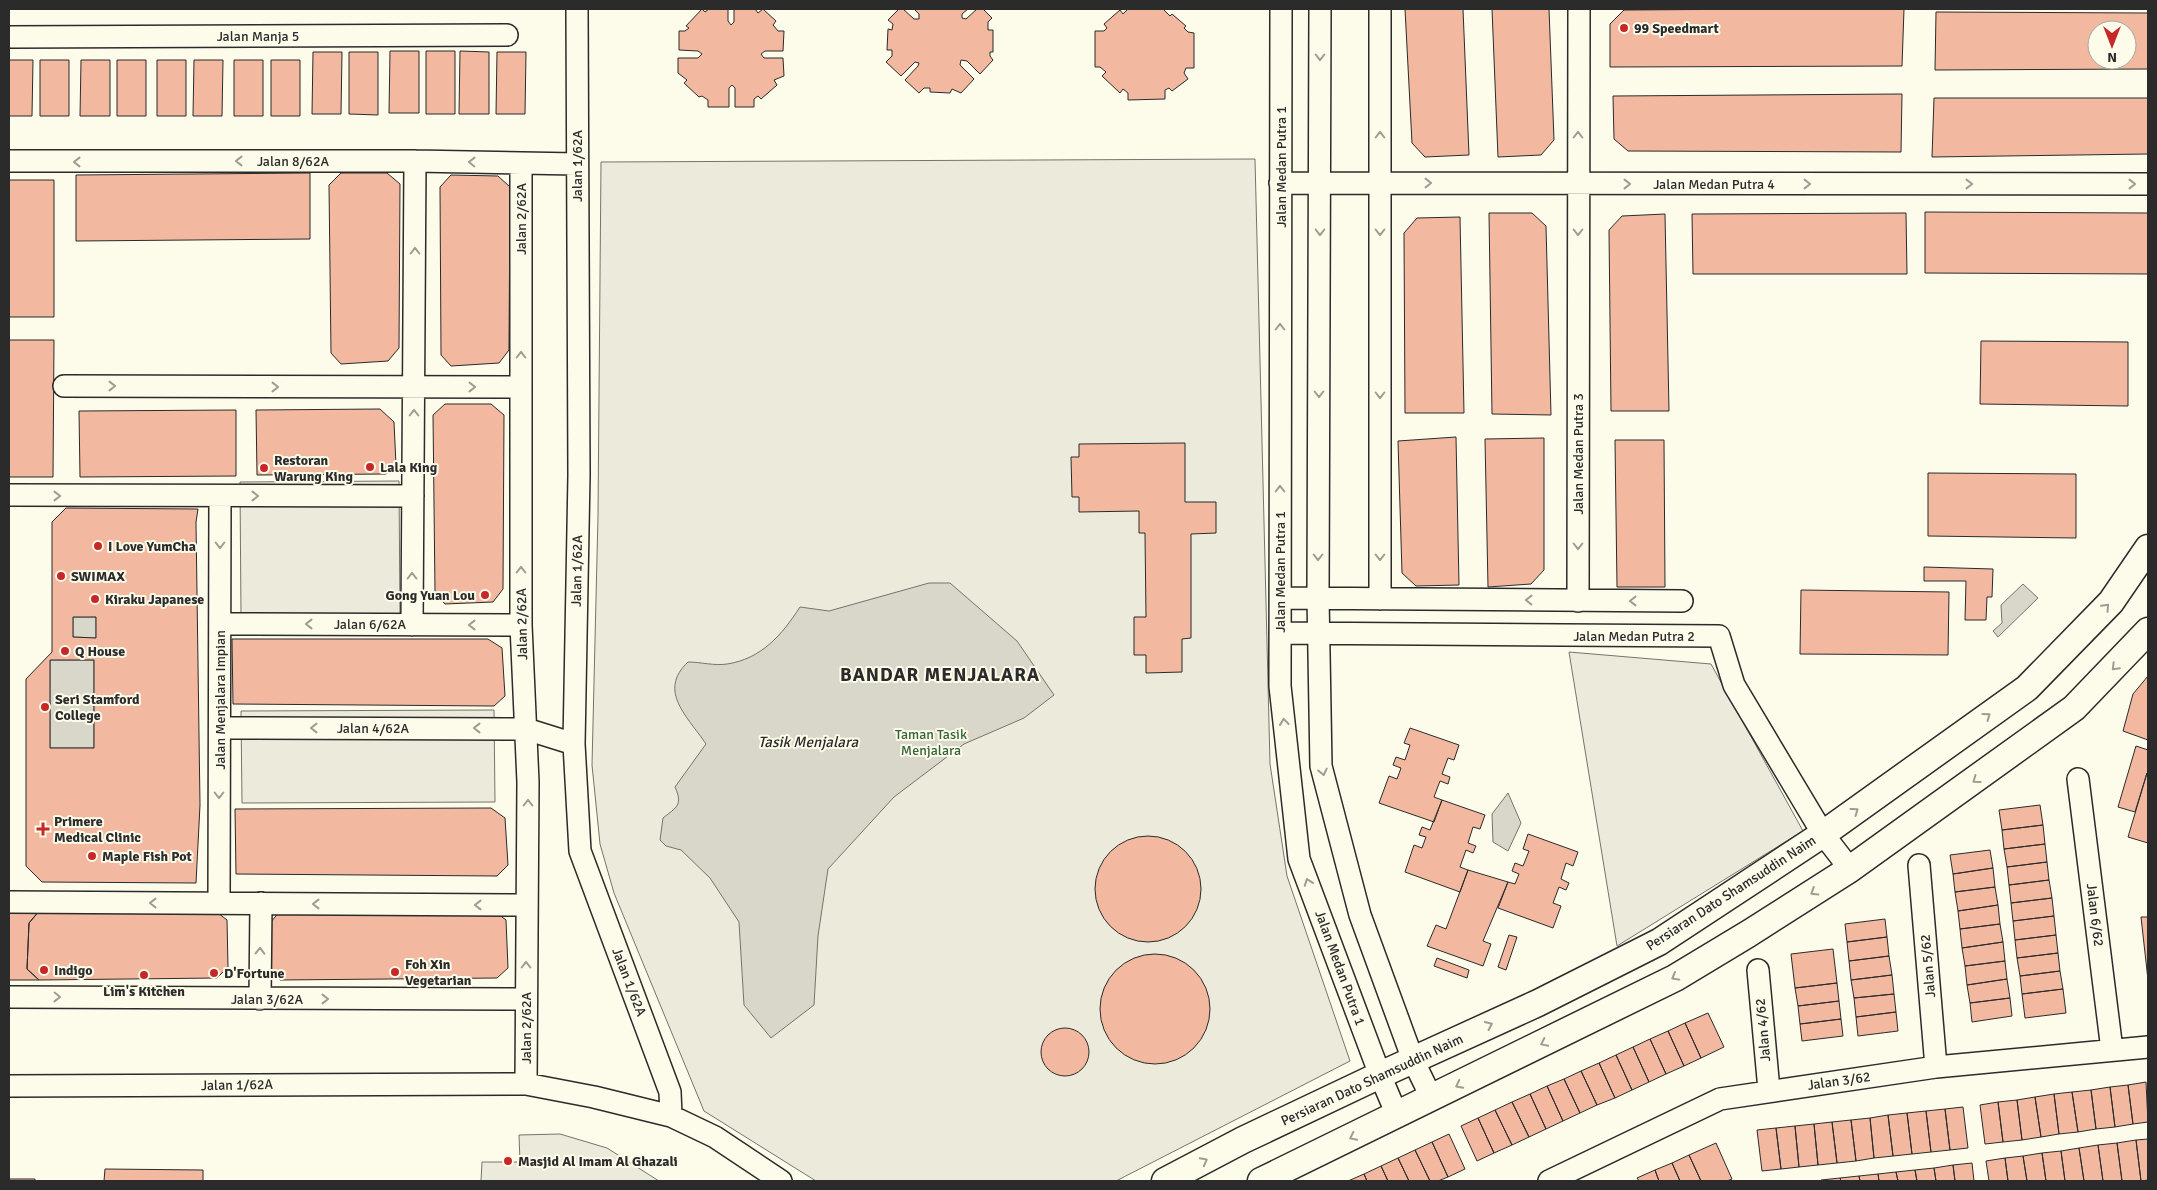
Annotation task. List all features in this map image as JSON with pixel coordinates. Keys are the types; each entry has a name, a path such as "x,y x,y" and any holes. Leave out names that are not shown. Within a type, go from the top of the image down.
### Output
{"main road":[{"name":"Persiaran Dato Shamsuddin Naim","path":"1165,1181 1243,1140 1538,1003 1659,942 1823,834 2027,688 2111,602 2148,548"},
{"path":"1261,1181 1432,1099 1675,978 1850,869 2074,708 2148,631"}],"street":[{"name":"Jalan 1/62A","path":"577,9 578,474 574,744 580,851 670,1092 671,1116"},
{"name":"Jalan Medan Putra 1","path":"1281,9 1280,686 1299,859 1397,1116"},
{"path":"1320,9 1321,183 1318,633 1321,766 1360,915 1413,1060 1432,1099"},
{"path":"1380,9 1380,599"},
{"name":"Jalan Medan Putra 3","path":"1578,601 1579,9"},
{"name":"Jalan Manja 5","path":"9,37 507,34"},
{"name":"Jalan 8/62A","path":"9,162 415,161 577,164"},
{"path":"412,624 415,161"},
{"name":"Jalan 2/62A","path":"520,163 520,625 528,782 526,1084"},
{"name":"Jalan Medan Putra 4","path":"1280,183 2148,184"},
{"path":"64,386 520,387"},
{"path":"9,496 413,496"},
{"name":"Jalan Menjalara Impian","path":"219,903 220,496"},
{"path":"1281,598 1682,601"},
{"name":"Jalan 6/62A","path":"220,624 520,625"},
{"name":"Jalan Medan Putra 2","path":"1280,633 1719,636 1734,685 1823,834 1850,869"},
{"name":"Jalan 4/62A","path":"220,728 526,728 574,744"},
{"name":"Jalan 6/62","path":"2078,779 2112,1050"},
{"name":"Jalan 5/62","path":"1919,865 1936,1067"},
{"path":"9,902 527,905"},
{"path":"260,999 261,904"},
{"name":"Jalan 4/62","path":"1758,970 1769,1090"},
{"name":"Jalan 3/62A","path":"9,996 260,999 526,999"},
{"name":"Jalan 3/62","path":"1549,1181 1720,1098 1936,1067 2148,1047"},
{"name":"Jalan 1/62A","path":"9,1086 526,1084 594,1097 671,1116 715,1137 781,1181"}],"green space":[{"name":"Taman Tasik Menjalara","path":"1255,159 1270,764 1287,876 1350,1061 1116,1181 816,1181 704,1111 614,893 600,844 592,765 598,516 601,162"},
{"path":"1569,652 1711,664 1803,831 1617,946"}],"shaded area":[{"path":"399,481 400,617 241,617 240,482"},
{"path":"494,710 495,802 242,803 241,711"},
{"path":"560,1134 607,1148 659,1181 481,1181 482,1162 520,1162 519,1135"}],"water":[{"name":"Tasik Menjalara","path":"929,583 950,583 1017,641 1054,695 1024,718 964,744 894,797 828,869 818,936 814,1005 771,1038 744,1005 739,922 710,878 681,850 666,846 660,840 663,818 675,808 678,802 675,787 706,744 684,714 675,694 675,683 679,673 688,662 717,665 727,664 750,657 760,651 778,636 800,607 829,611"},
{"path":"2023,584 2038,598 1998,637 1993,631 2002,623 2001,605"},
{"path":"73,617 96,617 96,638 73,637"},
{"path":"50,660 94,660 94,748 50,748"},
{"path":"1508,793 1521,823 1508,851 1493,842 1492,814"}],"building":[{"path":"702,9 705,12 709,9 728,9 728,21 731,25 734,22 734,9 755,9 758,13 763,9 776,21 773,25 778,31 784,31 783,51 765,51 761,54 764,58 783,58 784,76 774,80 777,85 761,99 758,96 754,99 754,107 735,107 735,88 732,85 729,88 729,107 708,107 708,100 702,96 699,97 684,83 687,80 678,73 678,58 698,58 702,54 698,51 679,50 679,31 685,31 689,28 686,26"},
{"path":"899,9 903,9 914,19 919,19 919,14 914,9 968,9 962,14 962,18 966,19 977,9 983,9 992,18 988,22 988,30 993,30 993,52 990,52 990,56 993,60 980,74 967,61 961,60 960,65 974,79 961,93 952,89 950,93 930,92 930,88 924,88 919,93 905,80 919,63 915,62 901,76 886,62 892,56 892,50 887,50 888,29 892,30 893,24 888,20"},
{"path":"1128,9 1163,9 1186,26 1184,28 1188,32 1194,33 1194,68 1186,68 1184,73 1188,79 1172,91 1169,88 1165,90 1165,99 1128,100 1128,93 1123,89 1120,93 1102,76 1106,72 1100,67 1095,67 1095,31 1104,31 1107,28 1104,24 1120,10 1123,14"},
{"path":"1405,9 1463,9 1469,155 1425,157 1412,143"},
{"path":"1492,9 1549,9 1554,140 1541,155 1498,157"},
{"path":"1904,9 1902,66 1610,67 1610,24 1624,10"},
{"path":"1936,12 2148,13 2148,69 2137,69 2137,20 2087,20 2087,69 1935,70"},
{"path":"390,51 419,51 419,113 389,113"},
{"path":"426,51 455,51 455,114 426,114"},
{"path":"460,51 489,52 489,114 459,114"},
{"path":"313,52 342,52 341,114 312,114"},
{"path":"349,52 378,52 378,115 349,114"},
{"path":"497,52 526,52 525,114 496,114"},
{"path":"9,60 33,60 32,116 9,116"},
{"path":"40,60 69,60 69,116 40,116"},
{"path":"81,60 110,60 110,116 80,116"},
{"path":"117,60 146,60 146,116 117,116"},
{"path":"157,60 186,60 186,116 157,116"},
{"path":"194,60 223,60 222,116 193,116"},
{"path":"234,60 263,60 263,116 234,116"},
{"path":"271,60 300,60 300,116 271,116"},
{"path":"1902,94 1901,152 1628,151 1614,139 1613,96"},
{"path":"1934,98 2148,98 2148,154 1932,157"},
{"path":"310,173 310,239 76,241 76,175"},
{"path":"341,173 387,173 400,184 399,348 388,361 341,364 331,353 329,185"},
{"path":"451,175 498,176 510,187 509,350 499,363 451,366 441,355 440,187"},
{"path":"9,180 54,180 54,317 9,317"},
{"path":"1925,212 2148,213 2148,274 1925,273"},
{"path":"1489,213 1532,213 1546,226 1551,415 1492,414"},
{"path":"1906,213 1907,274 1693,274 1692,214"},
{"path":"1665,214 1669,411 1611,411 1609,230 1622,216"},
{"path":"1460,217 1464,413 1405,413 1404,233 1417,218"},
{"path":"9,340 54,340 53,477 9,477"},
{"path":"1981,341 2128,342 2128,406 1980,404"},
{"path":"445,404 491,404 504,415 503,589 493,602 445,604 435,593 433,415"},
{"path":"380,409 394,422 396,465 386,474 257,475 256,410"},
{"path":"236,410 236,476 80,477 79,411"},
{"path":"1456,437 1459,585 1416,586 1402,573 1398,441"},
{"path":"1544,438 1544,570 1531,584 1488,587 1485,439"},
{"path":"1615,440 1664,440 1665,587 1617,587"},
{"path":"1185,443 1185,502 1216,502 1216,533 1191,534 1191,638 1182,639 1182,672 1146,673 1146,655 1134,655 1134,617 1146,617 1145,533 1139,533 1139,511 1079,512 1079,497 1072,497 1071,457 1079,457 1079,444"},
{"path":"1928,473 2076,474 2076,538 1928,536"},
{"path":"66,508 198,509 196,522 200,805 196,883 42,882 26,866 26,679 52,652 52,522","holes":["73,617 96,617 96,638 73,637","50,660 94,660 94,748 50,748"]},
{"path":"1924,567 1993,569 1992,597 1987,597 1986,620 1965,620 1966,581 1924,581"},
{"path":"1801,590 1949,592 1948,655 1800,654"},
{"path":"232,639 488,639 502,648 505,696 494,706 233,704"},
{"path":"2148,676 2148,740 2123,731 2133,694"},
{"path":"1410,728 1459,745 1454,760 1448,758 1442,774 1450,777 1448,784 1440,781 1434,797 1442,800 1434,822 1379,803 1389,776 1397,779 1401,768 1393,765 1396,757 1405,760 1410,745 1404,743"},
{"path":"2136,746 2148,750 2148,773 2135,812 2118,807"},
{"path":"2148,773 2148,843 2128,837"},
{"path":"1442,800 1485,815 1480,829 1473,827 1468,843 1476,846 1473,853 1466,850 1460,867 1468,870 1460,892 1405,872 1414,845 1422,848 1426,837 1419,835 1422,827 1430,830"},
{"path":"2040,805 2043,825 2002,830 1999,810"},
{"path":"491,808 505,818 508,865 497,876 236,874 235,809"},
{"path":"2043,825 2045,844 2004,849 2002,830"},
{"path":"1528,834 1578,852 1573,866 1566,863 1561,879 1569,883 1566,890 1559,887 1553,903 1561,906 1553,928 1498,908 1508,882 1515,884 1519,874 1512,871 1515,863 1523,866 1529,851 1523,849"},
{"path":"1148,836 1168,840 1186,851 1197,869 1201,889 1197,909 1186,927 1168,938 1148,942 1128,938 1110,927 1099,909 1095,889 1099,869 1110,851 1128,840"},
{"path":"2045,844 2047,862 2007,867 2004,849"},
{"path":"1990,850 1993,868 1953,874 1950,855"},
{"path":"2047,862 2049,880 2009,885 2007,867"},
{"path":"1993,868 1995,887 1955,892 1953,874"},
{"path":"1468,870 1508,882 1483,941 1491,944 1483,966 1427,946 1436,925 1446,929"},
{"path":"2049,880 2052,898 2011,903 2009,885"},
{"path":"1995,887 1998,905 1958,911 1955,892"},
{"path":"2052,898 2054,916 2013,921 2011,903"},
{"path":"1998,905 2000,924 1960,929 1958,911"},
{"path":"40,910 214,910 227,920 228,967 217,978 39,980 27,969 29,923"},
{"path":"40,910 29,923 27,969 39,980 9,980 9,911"},
{"path":"281,910 493,910 506,920 508,968 497,978 280,980 269,969 270,923"},
{"path":"2054,916 2056,935 2015,940 2013,921"},
{"path":"2141,917 2148,917 2148,980"},
{"path":"1885,919 1887,937 1847,942 1845,924"},
{"path":"2000,924 2003,942 1962,948 1960,929"},
{"path":"1509,935 1517,937 1506,970 1498,967"},
{"path":"2056,935 2058,953 2017,958 2015,940"},
{"path":"1887,937 1889,956 1849,961 1847,942"},
{"path":"2003,942 2005,961 1965,966 1962,948"},
{"path":"1833,949 1837,983 1795,988 1791,954"},
{"path":"2058,953 2060,971 2020,976 2017,958"},
{"path":"1155,954 1176,958 1194,970 1206,988 1210,1009 1206,1030 1194,1048 1176,1060 1155,1064 1134,1060 1116,1048 1104,1030 1100,1009 1104,988 1116,970 1134,958"},
{"path":"1889,956 1892,975 1851,980 1849,961"},
{"path":"1437,958 1469,970 1467,978 1434,966"},
{"path":"2005,961 2007,979 1967,985 1965,966"},
{"path":"2060,971 2063,989 2022,994 2020,976"},
{"path":"1892,975 1894,994 1854,998 1851,980"},
{"path":"2007,979 2010,998 1970,1003 1967,985"},
{"path":"1837,983 1839,1001 1798,1006 1795,988"},
{"path":"2063,989 2066,1013 2025,1018 2022,994"},
{"path":"1894,994 1896,1012 1856,1017 1854,998"},
{"path":"2010,998 2012,1016 1972,1022 1970,1003"},
{"path":"1839,1001 1841,1019 1800,1024 1798,1006"},
{"path":"1896,1012 1898,1031 1858,1036 1856,1017"},
{"path":"1708,1013 1724,1047 1701,1058 1685,1023"},
{"path":"1841,1019 1843,1036 1802,1041 1800,1024"},
{"path":"1685,1023 1701,1058 1684,1066 1668,1031"},
{"path":"1065,1028 1074,1030 1082,1035 1087,1043 1089,1052 1087,1061 1082,1069 1074,1074 1065,1076 1056,1074 1048,1069 1043,1061 1041,1052 1043,1043 1048,1035 1056,1030"},
{"path":"1668,1031 1684,1066 1666,1074 1650,1039"},
{"path":"1650,1039 1666,1074 1649,1082 1633,1047"},
{"path":"1633,1047 1649,1082 1632,1090 1616,1055"},
{"path":"1616,1055 1632,1090 1615,1098 1599,1063"},
{"path":"1599,1063 1615,1098 1597,1105 1581,1071"},
{"path":"1581,1071 1597,1105 1580,1113 1564,1079"},
{"path":"1564,1079 1580,1113 1563,1121 1547,1086"},
{"path":"2146,1082 2148,1122 2133,1124 2128,1085"},
{"path":"2128,1085 2133,1124 2115,1127 2110,1087"},
{"path":"1547,1086 1563,1121 1546,1129 1530,1094"},
{"path":"2110,1087 2115,1127 2096,1129 2091,1090"},
{"path":"2091,1090 2096,1129 2078,1132 2072,1092"},
{"path":"2072,1092 2078,1132 2059,1134 2054,1094"},
{"path":"1530,1094 1546,1129 1529,1137 1512,1102"},
{"path":"2054,1094 2059,1134 2041,1137 2035,1097"},
{"path":"2035,1097 2041,1137 2022,1140 2017,1100"},
{"path":"2017,1100 2022,1140 2003,1142 1998,1102"},
{"path":"1512,1102 1529,1137 1512,1145 1495,1110"},
{"path":"1998,1102 2003,1142 1985,1144 1980,1105"},
{"path":"1963,1107 1968,1148 1950,1150 1945,1109"},
{"path":"1945,1109 1950,1150 1931,1152 1926,1111"},
{"path":"1495,1110 1512,1145 1494,1153 1478,1118"},
{"path":"1926,1111 1931,1152 1912,1154 1907,1113"},
{"path":"1907,1113 1912,1154 1893,1156 1888,1115"},
{"path":"1888,1115 1893,1156 1874,1158 1870,1118"},
{"path":"1478,1118 1494,1153 1477,1161 1461,1126"},
{"path":"1870,1118 1874,1158 1856,1161 1851,1120"},
{"path":"1851,1120 1856,1161 1837,1163 1832,1122"},
{"path":"1832,1122 1837,1163 1818,1165 1814,1124"},
{"path":"1814,1124 1818,1165 1799,1167 1795,1126"},
{"path":"1795,1126 1799,1167 1781,1169 1776,1128"},
{"path":"1776,1128 1781,1169 1762,1171 1757,1130"},
{"path":"1449,1134 1465,1169 1448,1177 1432,1142"},
{"path":"2148,1139 2148,1180 2141,1181 2136,1140"},
{"path":"2136,1140 2141,1181 2122,1181 2117,1143"},
{"path":"1432,1142 1448,1177 1438,1181 1430,1181 1415,1150"},
{"path":"1716,1143 1732,1179 1727,1181 1701,1181 1689,1155"},
{"path":"2117,1143 2122,1181 2103,1181 2098,1145"},
{"path":"2098,1145 2103,1181 2084,1181 2079,1148"},
{"path":"2079,1148 2084,1181 2065,1181 2061,1151"},
{"path":"1415,1150 1430,1181 1409,1181 1398,1158"},
{"path":"2061,1151 2065,1181 2046,1181 2042,1153"},
{"path":"2042,1153 2046,1181 2027,1181 2023,1156"},
{"path":"1689,1155 1701,1181 1680,1181 1672,1163"},
{"path":"2023,1156 2027,1181 2008,1181 2005,1158"},
{"path":"1398,1158 1409,1181 1388,1181 1381,1166"},
{"path":"2005,1158 2008,1181 1989,1181 1986,1161"},
{"path":"1672,1163 1680,1181 1659,1181 1655,1170"},
{"path":"1972,1163 1974,1181 1955,1181 1953,1165"},
{"path":"1953,1165 1955,1181 1936,1181 1934,1168"},
{"path":"1381,1166 1388,1181 1367,1181 1364,1174"},
{"path":"1934,1168 1936,1181 1917,1181 1915,1170"},
{"path":"105,1169 203,1170 203,1181 104,1181"},
{"path":"1655,1170 1659,1181 1639,1181 1637,1178"},
{"path":"1915,1170 1917,1181 1898,1181 1896,1172"},
{"path":"1896,1172 1898,1181 1879,1181 1878,1174"},
{"path":"1364,1174 1367,1181 1348,1181"},
{"path":"1878,1174 1879,1181 1860,1181 1859,1176"},
{"path":"1859,1176 1860,1181 1841,1181 1840,1178"},
{"path":"1840,1178 1841,1181 1821,1180"},
{"path":"9,1179 35,1179 35,1181 9,1181"}],"place":[{"name":"99 Speedmart","path":"1624,28"},
{"name":"Lala King","path":"370,467"},
{"name":"Restoran Warung King","path":"264,468"},
{"name":"I Love YumCha","path":"98,546"},
{"name":"SWIMAX","path":"61,576"},
{"name":"Gong Yuan Lou","path":"485,595"},
{"name":"Kiraku Japanese","path":"95,599"},
{"name":"Q House","path":"65,651"},
{"name":"Seri Stamford College","path":"45,707"},
{"name":"Primere Medical Clinic","path":"43,829"},
{"name":"Maple Fish Pot","path":"92,856"},
{"name":"Indigo","path":"44,970"},
{"name":"Foh Xin Vegetarian","path":"395,972"},
{"name":"D'Fortune","path":"214,973"},
{"name":"Lim's Kitchen","path":"144,975"},
{"name":"Masjid Al Imam Al Ghazali","path":"508,1161"}],"district":[{"name":"BANDAR MENJALARA","path":"940,675"}]}
